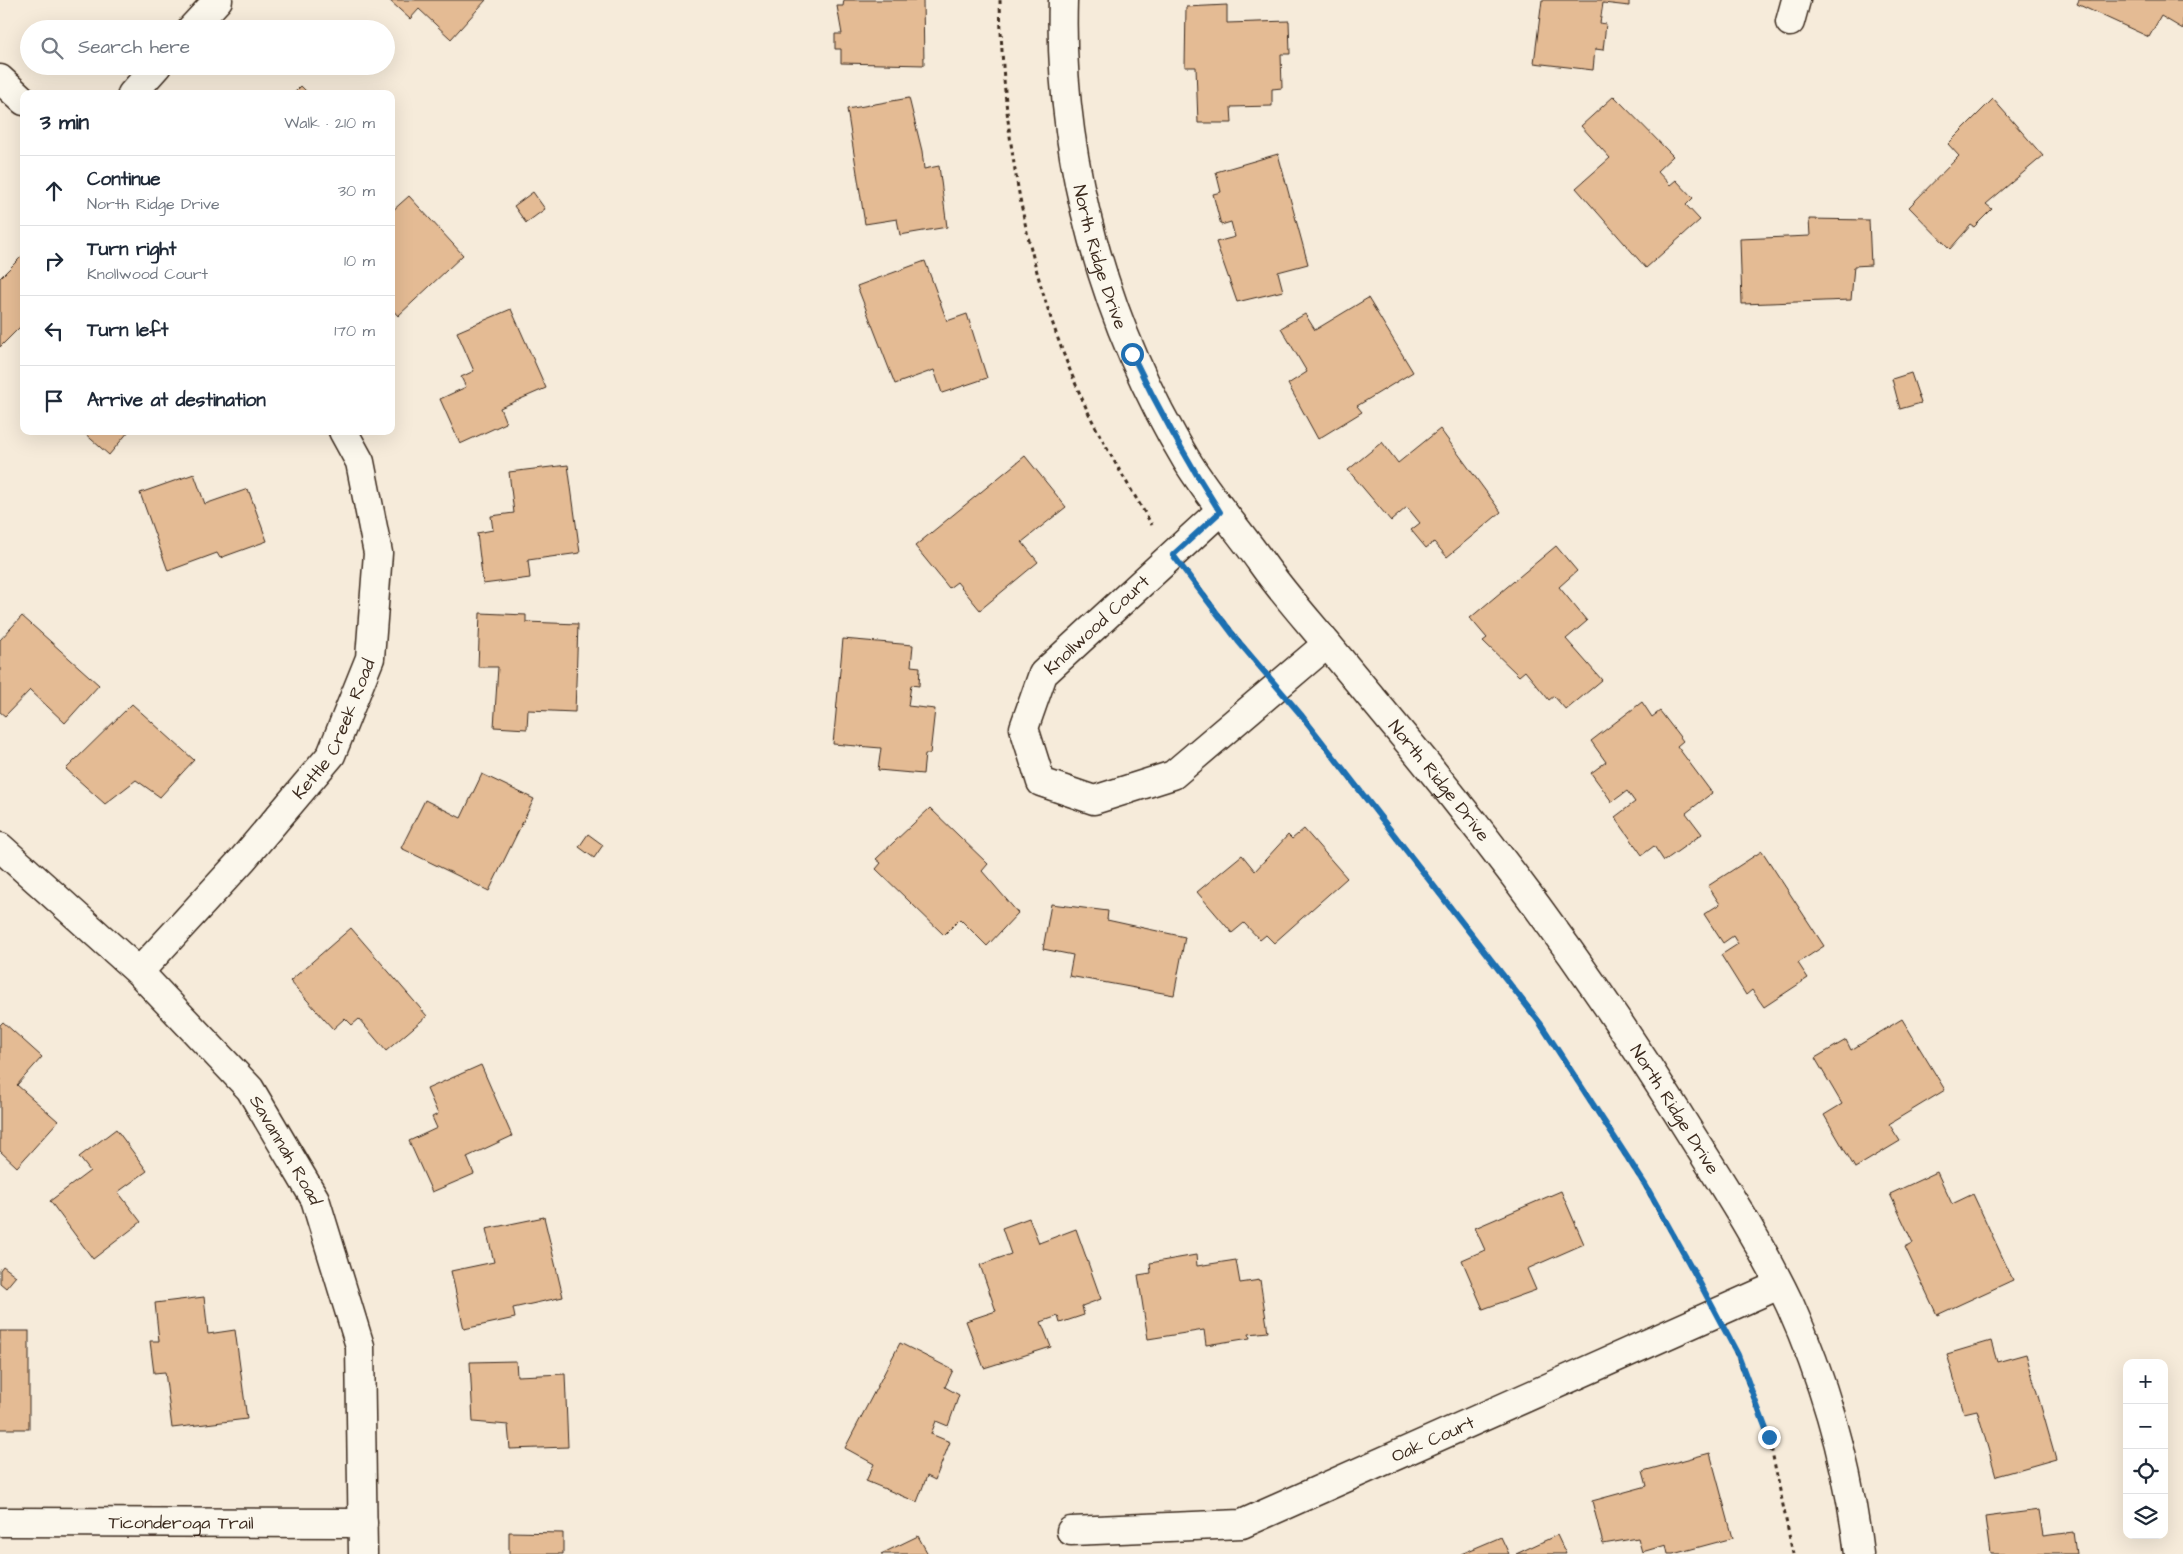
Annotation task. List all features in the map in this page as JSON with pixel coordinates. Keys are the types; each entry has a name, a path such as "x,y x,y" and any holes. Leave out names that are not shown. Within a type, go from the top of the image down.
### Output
{"street":[{"path":"200,20 218,0"},
{"name":"North Ridge Drive","path":"1063,0 1066,90 1074,149 1089,225 1106,281 1132,354 1158,407 1187,461 1220,512 1266,571 1424,760 1544,913 1649,1067 1734,1203 1779,1285 1812,1360 1831,1416 1846,1473 1859,1554"},
{"path":"136,90 149,75"},
{"path":"0,79 20,97"},
{"name":"Kettle Creek Road","path":"139,972 243,859 331,755 370,658 378,553 360,462 345,435"},
{"name":"Knollwood Court","path":"1220,512 1043,674 1024,728 1041,782 1094,800 1173,775 1327,644"},
{"name":"Savannah Road","path":"0,847 139,972 250,1089 315,1199 360,1346 363,1554"},
{"name":"Oak Court","path":"1071,1531 1242,1524 1779,1285"},
{"name":"Ticonderoga Trail","path":"0,1522 363,1523"}],"path":[{"path":"1000,0 1001,63 1015,178 1032,261 1056,337 1091,417 1153,528 1238,641 1302,716 1540,1023 1646,1186 1738,1355 1769,1437 1793,1554"}],"building":[{"path":"389,0 486,0 451,39 419,9 410,19"},
{"path":"844,0 923,0 924,65 841,63 841,49 835,49 835,34 842,34 837,6 843,6"},
{"path":"1542,0 1629,0 1629,6 1603,3 1600,23 1606,24 1603,50 1595,49 1593,70 1534,63"},
{"path":"2079,0 2183,0 2183,29 2161,16 2149,37 2077,4"},
{"path":"1227,5 1227,23 1289,21 1290,54 1281,54 1282,88 1272,89 1272,106 1231,107 1232,123 1198,123 1196,67 1185,67 1186,7"},
{"path":"301,86 305,90 297,90"},
{"path":"1614,96 1673,156 1657,171 1670,185 1676,180 1693,198 1686,205 1700,220 1646,268 1576,188 1610,158 1581,126"},
{"path":"909,98 922,151 924,169 939,166 947,227 900,235 897,219 865,224 847,109"},
{"path":"1993,99 2043,156 1986,204 1992,209 1974,227 1971,225 1950,249 1909,207 1959,156 1948,144"},
{"path":"1278,154 1308,264 1278,272 1283,291 1237,302 1216,242 1235,237 1231,222 1221,225 1213,194 1221,192 1216,172"},
{"path":"533,192 545,209 526,223 514,206"},
{"path":"409,196 463,255 398,316 395,313 395,208"},
{"path":"1809,219 1869,220 1871,265 1854,266 1851,300 1742,304 1740,239 1810,236"},
{"path":"20,258 20,327 0,347 0,278"},
{"path":"925,261 947,321 967,314 987,378 942,393 934,370 895,384 857,286"},
{"path":"1368,298 1413,372 1357,406 1362,412 1318,439 1288,384 1307,372 1281,328 1305,314 1315,330"},
{"path":"511,309 546,388 500,408 506,423 460,444 440,399 466,387 461,377 474,371 457,332"},
{"path":"1911,373 1921,403 1900,409 1892,379"},
{"path":"1440,429 1501,512 1447,557 1434,542 1426,548 1411,530 1420,523 1407,507 1391,521 1348,470 1382,442 1398,463"},
{"path":"86,435 126,435 109,455"},
{"path":"1025,456 1066,507 1022,542 1038,562 980,610 957,582 949,588 915,546"},
{"path":"568,465 580,553 528,560 530,578 483,584 477,533 493,530 491,516 514,513 509,472"},
{"path":"194,474 205,504 248,489 267,541 220,558 217,553 168,571 140,493"},
{"path":"1556,546 1577,571 1559,587 1587,621 1566,639 1602,680 1566,710 1554,696 1549,700 1525,671 1519,676 1483,641 1487,638 1470,618"},
{"path":"480,613 526,615 526,622 578,624 575,712 528,710 527,729 494,727 498,667 478,667"},
{"path":"22,616 99,685 65,723 30,690 5,716 0,712 0,640"},
{"path":"843,639 913,645 911,666 920,667 919,686 911,685 908,706 935,709 930,754 925,754 923,774 878,770 881,748 833,744"},
{"path":"1642,702 1652,717 1660,711 1683,741 1677,746 1712,793 1686,813 1702,834 1664,861 1654,846 1642,855 1615,817 1635,802 1627,791 1612,802 1591,773 1606,762 1591,741"},
{"path":"132,704 194,760 160,797 136,780 105,804 66,769"},
{"path":"482,774 534,799 489,891 401,848 425,800 461,818"},
{"path":"930,808 988,864 982,871 1018,913 987,946 960,919 944,935 876,869 881,863 876,859"},
{"path":"1304,829 1347,878 1274,943 1266,935 1260,940 1244,923 1232,933 1197,892 1242,855 1255,871 1288,835 1292,839"},
{"path":"588,834 603,845 594,858 579,847"},
{"path":"1762,851 1824,946 1798,963 1808,978 1764,1007 1752,990 1746,995 1721,955 1738,944 1733,936 1723,943 1704,914 1720,904 1708,886"},
{"path":"1051,904 1108,911 1107,920 1185,937 1174,995 1069,976 1073,955 1043,949"},
{"path":"351,928 427,1016 386,1051 359,1019 352,1025 345,1018 333,1029 290,981"},
{"path":"1902,1019 1945,1090 1889,1124 1900,1141 1855,1168 1824,1115 1842,1104 1815,1058 1846,1040 1851,1050"},
{"path":"3,1022 42,1057 17,1085 58,1121 17,1167 0,1151 0,1025"},
{"path":"481,1065 512,1136 467,1157 474,1174 432,1192 409,1141 437,1128 432,1117 438,1114 427,1089"},
{"path":"116,1129 147,1171 118,1192 141,1222 93,1259 50,1201 90,1171 79,1157"},
{"path":"1937,1172 1952,1204 1973,1194 2013,1280 1937,1315 1905,1247 1913,1243 1890,1194"},
{"path":"1561,1191 1584,1244 1527,1269 1536,1290 1483,1309 1462,1260 1485,1250 1475,1228"},
{"path":"544,1217 563,1297 513,1308 515,1318 464,1329 451,1271 494,1262 486,1229"},
{"path":"1029,1218 1039,1243 1076,1229 1101,1299 1082,1306 1084,1315 1060,1323 1058,1316 1041,1322 1051,1347 984,1368 966,1321 996,1311 980,1265 1011,1254 1002,1228"},
{"path":"1196,1255 1197,1266 1236,1260 1240,1283 1260,1280 1268,1332 1249,1334 1250,1338 1206,1345 1204,1330 1148,1339 1138,1275 1151,1273 1150,1263"},
{"path":"3,1266 16,1276 6,1288 0,1283 0,1270"},
{"path":"204,1297 208,1334 235,1330 247,1419 172,1428 165,1372 154,1373 150,1341 159,1341 155,1303"},
{"path":"0,1331 29,1331 29,1429 0,1429"},
{"path":"1991,1341 1997,1362 2026,1354 2056,1459 1996,1476 1977,1410 1964,1413 1947,1354"},
{"path":"900,1343 953,1370 945,1387 959,1395 948,1426 936,1421 931,1434 950,1442 935,1480 927,1476 917,1502 866,1481 874,1464 845,1448"},
{"path":"516,1361 517,1376 565,1374 568,1447 510,1449 508,1425 473,1422 470,1362"},
{"path":"1710,1453 1733,1538 1673,1554 1668,1554 1666,1545 1642,1552 1638,1538 1603,1544 1592,1501 1647,1486 1643,1471"},
{"path":"2039,1510 2043,1536 2073,1532 2076,1554 1990,1554 1985,1517"},
{"path":"509,1532 563,1533 563,1554 509,1554"},
{"path":"1557,1535 1566,1554 1516,1554"},
{"path":"918,1536 928,1554 881,1554"},
{"path":"1501,1537 1509,1554 1461,1554"}],"route":[{"path":"1132,354 1187,461 1220,512 1173,555 1238,641 1302,716 1540,1023 1646,1186 1694,1272 1738,1355 1769,1437"}]}
